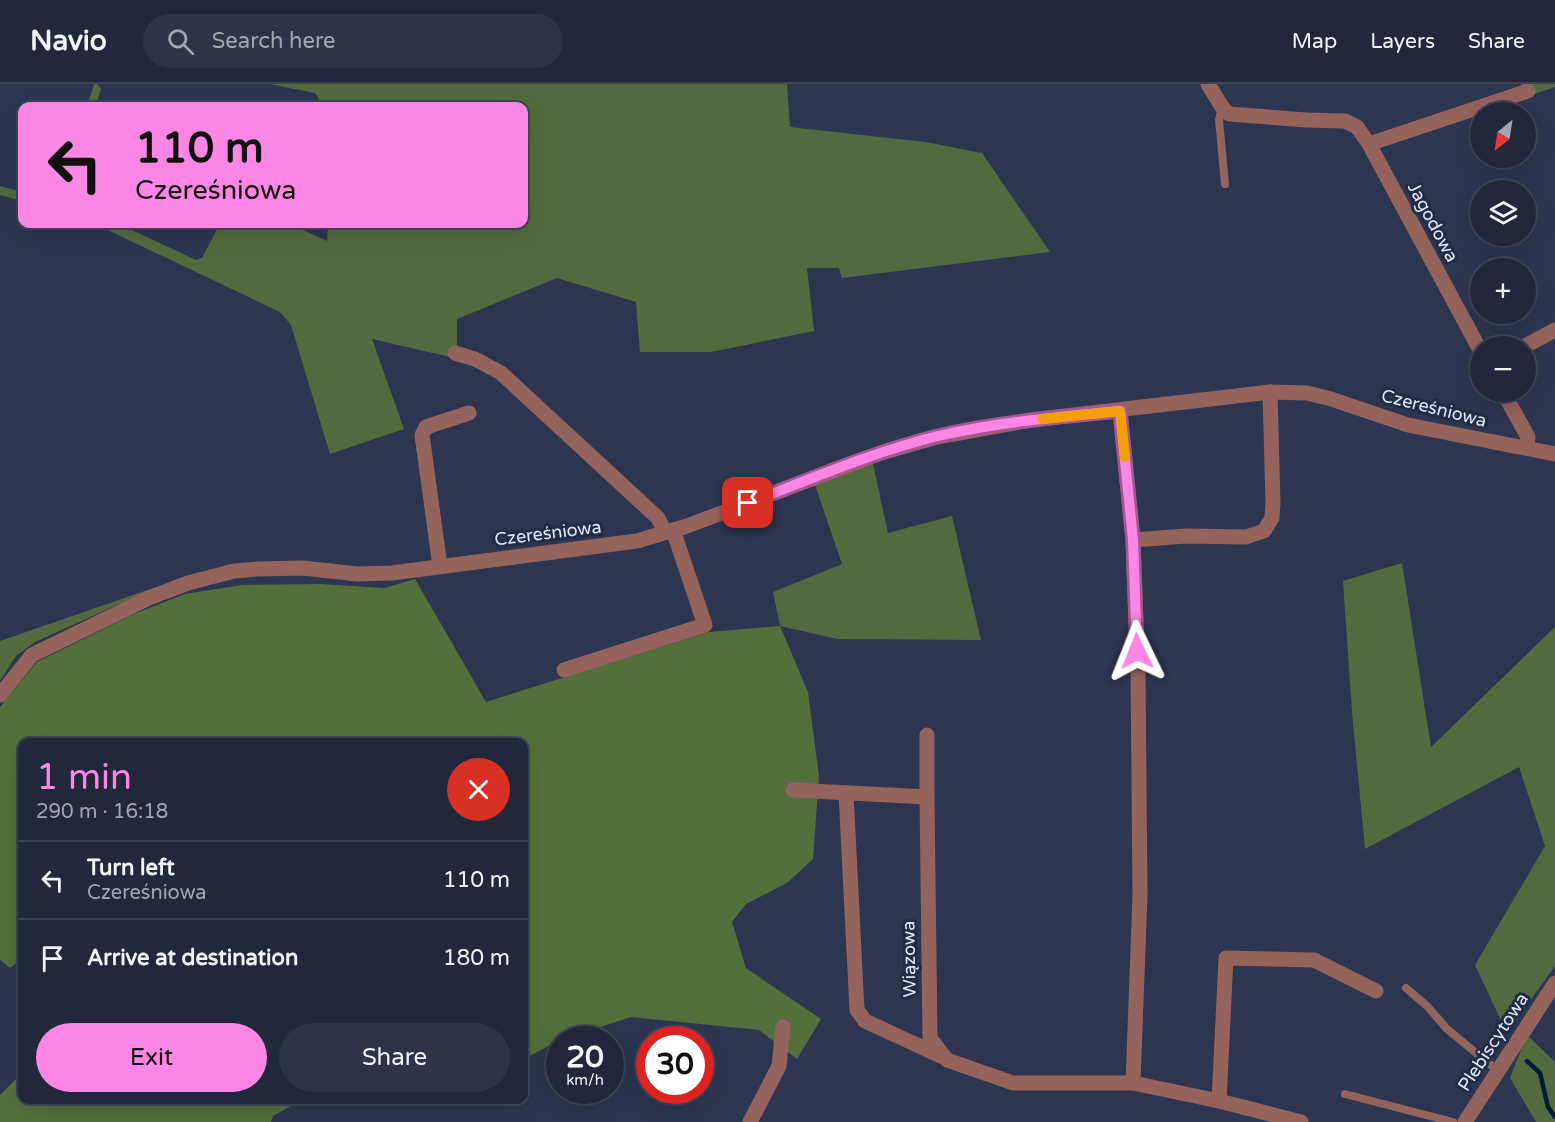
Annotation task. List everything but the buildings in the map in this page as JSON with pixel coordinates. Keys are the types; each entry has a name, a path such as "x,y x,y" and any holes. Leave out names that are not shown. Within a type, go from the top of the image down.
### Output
{"street":[{"path":"1208,84 1222,107"},
{"path":"1369,144 1528,91"},
{"name":"Jagodowa","path":"1222,107 1229,114 1238,116 1345,121 1357,127 1369,144 1472,336"},
{"path":"1536,340 1555,330"},
{"path":"455,353 474,359 501,373 658,518 669,531 705,625 564,670"},
{"path":"1133,540 1186,536 1246,537 1255,536 1264,531 1272,518 1273,503 1270,392"},
{"name":"Czereśniowa","path":"0,695 32,655 159,593 212,576 258,569 303,568 357,574 392,573 637,541 881,453 937,436 1031,420 1270,392 1307,393 1439,433 1555,454"},
{"path":"1509,402 1528,437 1527,448"},
{"path":"1120,411 1133,540 1137,651"},
{"path":"440,566 423,435 426,427 469,413"},
{"path":"1133,1083 1140,895 1138,672"},
{"name":"Wiązowa","path":"927,735 930,1038 947,1060"},
{"path":"793,790 927,797"},
{"path":"846,793 857,1010 865,1021 947,1060 1013,1083 1133,1083 1219,1101 1301,1122"},
{"path":"1219,1101 1227,958 1314,960 1376,991"},
{"name":"Plebiscytowa","path":"1465,1122 1555,983"},
{"path":"750,1122 779,1066 783,1027"}],"lane":[{"path":"1222,107 1219,120 1225,184"},
{"path":"1406,988 1427,1006 1447,1029 1498,1071"},
{"path":"1345,1094 1453,1122"}],"green space":[{"path":"94,84 97,84 101,89 97,102 88,102"},
{"path":"270,84 787,84 790,127 926,142 982,153 1050,252 842,278 839,268 807,268 814,331 711,352 640,352 636,302 557,278 457,319 457,349 450,357 372,339 404,429 330,454 291,325 280,312 103,228 128,228 196,260 202,258 218,228 299,228 327,241 328,228 528,228 528,102 321,102 315,93"},
{"path":"1521,84 1555,84 1555,87 1525,97"},
{"path":"0,186 18,191 18,200 0,195"},
{"path":"872,459 888,533 952,516 981,640 837,639 780,626 773,592 842,564 815,485"},
{"path":"1402,563 1431,747 1555,627 1555,966 1507,1033 1475,965 1545,846 1519,767 1365,849 1343,581"},
{"path":"415,579 486,702 709,632 780,626 808,692 819,776 813,859 787,883 746,904 732,922 746,968 821,1019 797,1059 759,1030 631,1017 603,1026 546,1026 546,1047 528,1057 528,738 18,738 18,961 10,968 0,960 0,707 37,662 134,614 185,594 242,585 320,584 384,588"},
{"path":"159,586 35,642 16,656 0,681 0,641"},
{"path":"1527,1035 1555,1062 1555,1122 1536,1122 1510,1078"},
{"path":"18,1077 18,1104 294,1104 273,1116 271,1122 0,1122 0,1095"}],"waterway":[{"path":"1527,1061 1540,1073 1548,1107 1555,1117"}],"slow traffic":[{"path":"1042,419 1120,411 1125,457"}],"route":[{"path":"748,503 881,453 937,436 1031,420 1120,411 1133,540 1137,651"}]}
